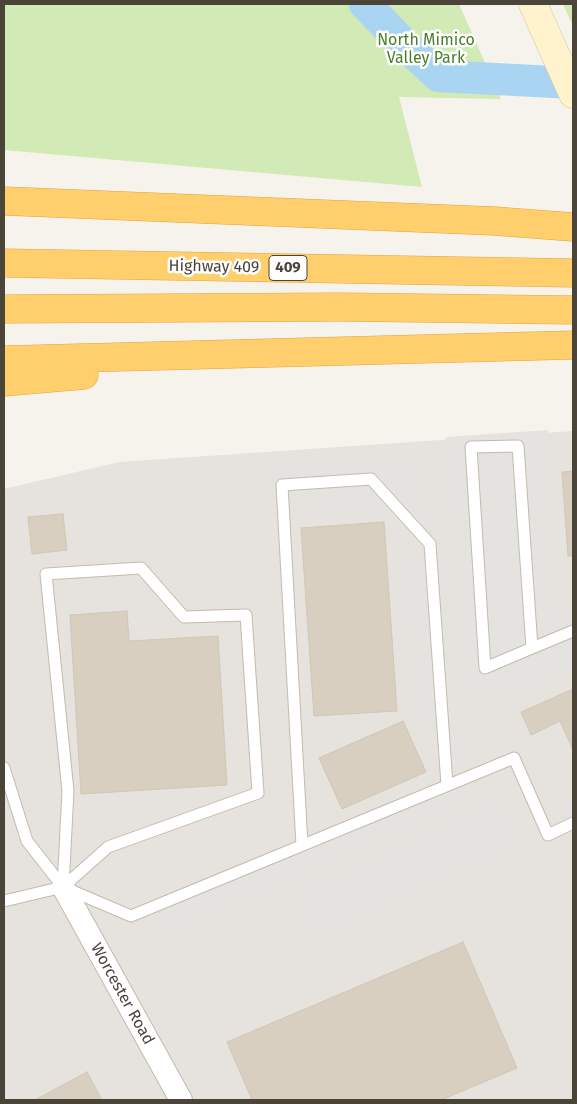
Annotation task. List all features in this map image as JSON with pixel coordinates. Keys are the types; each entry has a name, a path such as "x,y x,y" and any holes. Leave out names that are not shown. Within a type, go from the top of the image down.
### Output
{"highway":[{"path":"4,201 494,221 573,227"},
{"name":"Highway 409","path":"4,263 573,273"},
{"path":"4,309 339,307 573,310"},
{"path":"4,360 573,345"},
{"path":"4,382 362,351"}],"main road":[{"path":"533,4 573,94"}],"street":[{"name":"Worcester Road","path":"63,887 181,1100"}],"lane":[{"path":"532,648 518,446 471,447 484,668 573,631"},
{"path":"302,845 282,485 371,479 430,544 447,785"},
{"path":"4,901 63,887 108,847 258,793 246,614 184,617 141,568 46,574 68,790 63,887"},
{"path":"4,768 27,840 63,887 131,916 514,758 548,835 573,824"}],"shaded area":[{"path":"548,430 558,623 573,615 573,673 505,704 498,687 466,694 446,437"},
{"path":"573,431 573,1100 4,1100 4,489 119,462"},
{"path":"424,459 431,556 449,556 452,695 477,759 440,773 432,722 415,719 397,556 409,556 403,504 384,509 319,512 317,496 268,498 264,463"},
{"path":"461,769 471,802 161,938 147,909"},
{"path":"499,797 521,845 313,941 291,893"},
{"path":"573,804 573,826 572,827 563,808"}],"green space":[{"name":"North Mimico Valley Park","path":"4,4 459,4 501,99 399,97 422,187 4,150"},
{"path":"563,4 573,4 573,26"}],"building":[{"path":"573,471 573,556 568,556 562,472"},
{"path":"63,514 67,550 32,554 28,517"},
{"path":"384,522 397,711 314,716 301,528"},
{"path":"127,611 129,641 218,636 227,785 81,794 70,615"},
{"path":"573,689 573,750 560,721 531,735 521,712"},
{"path":"403,721 426,772 342,809 319,758"},
{"path":"463,942 517,1068 441,1100 252,1100 227,1042"},
{"path":"87,1072 102,1100 35,1100"}],"waterway":[{"path":"365,4 438,76 573,83"}]}
